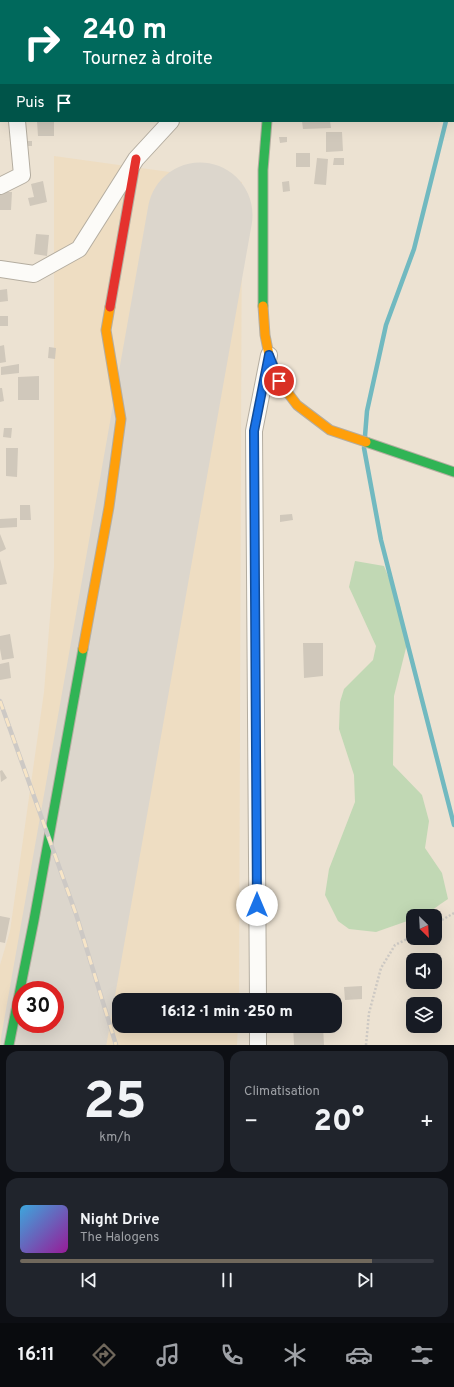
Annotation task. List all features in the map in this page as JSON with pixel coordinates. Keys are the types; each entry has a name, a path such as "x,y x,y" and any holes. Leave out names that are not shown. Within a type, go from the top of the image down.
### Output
{"street":[{"path":"0,186 22,175 17,122"},
{"path":"0,269 34,274 79,249 136,159 170,122"},
{"path":"267,122 263,170 263,305 265,335 269,355 279,381 296,405 330,430 454,472"},
{"path":"9,1045 34,920 109,507 121,419 106,330 136,159"},
{"path":"258,993 254,431 269,355"},
{"path":"258,1033 258,1045"}],"path":[{"path":"442,920 454,913"},
{"path":"366,1045 369,1012 381,968 395,945 406,940"}],"shaded area":[{"path":"54,156 242,182 239,993 112,993 112,1033 238,1033 237,1045 0,1045 0,965 10,931 44,692 54,567"}],"green space":[{"path":"355,561 384,566 400,605 407,644 394,696 393,765 422,795 429,821 425,848 442,873 448,899 432,909 406,909 406,921 376,932 349,929 338,921 325,895 329,869 355,802 354,775 339,729 340,702 344,689 373,660 376,646 349,587"}],"building":[{"path":"37,122 54,122 54,136 38,136"},
{"path":"302,122 330,122 331,128 303,129"},
{"path":"326,132 342,132 343,151 326,152"},
{"path":"279,137 287,137 287,142 280,143"},
{"path":"25,141 32,141 32,146 25,146"},
{"path":"296,153 310,153 310,167 296,167"},
{"path":"317,158 328,159 326,185 314,184"},
{"path":"334,158 344,158 344,165 333,165"},
{"path":"43,181 47,202 30,206 28,198 34,197 31,184"},
{"path":"289,181 290,191 283,192 282,182"},
{"path":"0,192 12,192 11,210 0,210"},
{"path":"36,234 49,235 47,256 34,254"},
{"path":"7,289 8,301 0,302 0,290"},
{"path":"0,316 8,316 8,326 0,326"},
{"path":"4,345 6,362 0,363 0,346"},
{"path":"49,347 56,348 55,359 48,358"},
{"path":"19,364 19,373 1,375 1,367"},
{"path":"39,376 39,400 18,400 18,377"},
{"path":"0,388 2,388 4,401 0,402"},
{"path":"4,428 12,428 11,438 3,437"},
{"path":"6,448 18,448 17,477 6,476"},
{"path":"20,505 30,505 31,520 20,520"},
{"path":"292,514 293,520 280,522 280,515"},
{"path":"17,518 17,527 0,528 0,519"},
{"path":"0,534 6,549 0,552"},
{"path":"0,559 7,584 0,585"},
{"path":"10,634 14,658 2,660 0,636"},
{"path":"303,643 323,643 323,676 304,678"},
{"path":"9,662 11,678 0,680 0,664"},
{"path":"2,770 7,778 1,782 0,771"},
{"path":"0,916 10,918 5,943 0,942"},
{"path":"362,986 362,999 345,1000 344,987"},
{"path":"293,1033 323,1033 324,1045 294,1045"}],"waterway":[{"path":"365,436 367,411 386,325 414,249 446,122"},
{"path":"364,448 381,540 454,825"}],"runway":[{"path":"53,1045 200,215"}],"railway":[{"path":"0,701 76,914 116,1045"}],"traffic: fast":[{"path":"263,306 263,170 267,122"},
{"path":"366,442 454,472"},
{"path":"9,1045 34,920 83,649"}],"traffic: slow":[{"path":"263,306 265,335 269,355 279,381 297,405 330,430 366,442"},
{"path":"83,649 109,507 121,419 106,330 110,307"}],"traffic: jam":[{"path":"110,307 136,159"}],"route":[{"path":"257,905 254,431 269,355 279,381"}]}
